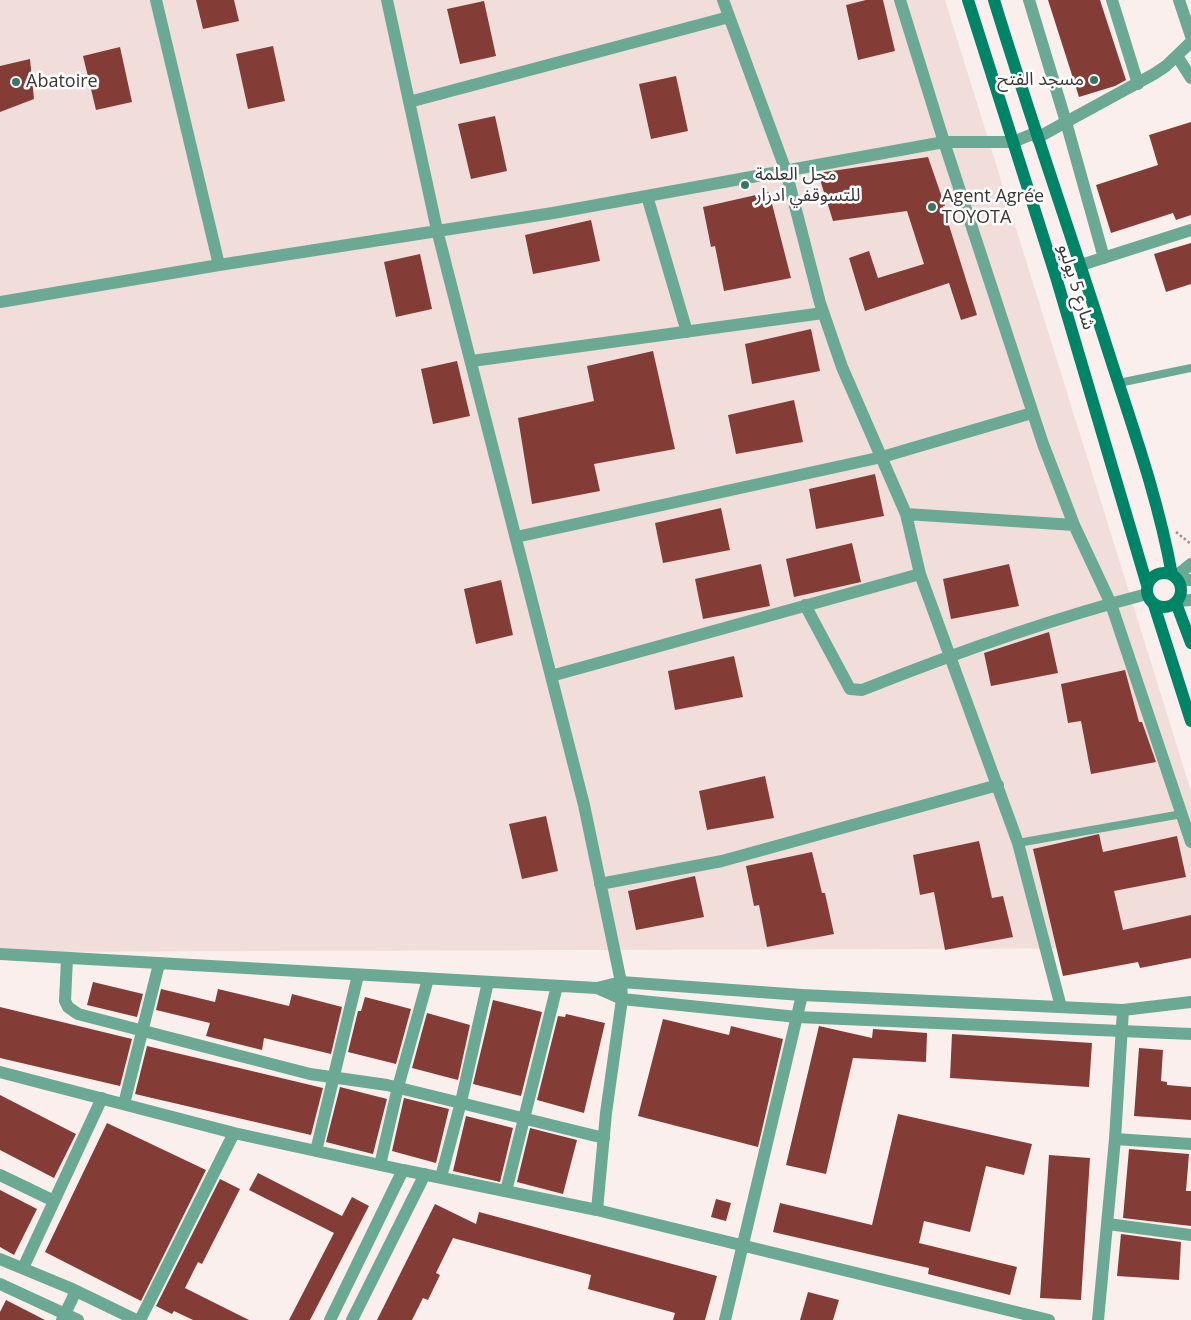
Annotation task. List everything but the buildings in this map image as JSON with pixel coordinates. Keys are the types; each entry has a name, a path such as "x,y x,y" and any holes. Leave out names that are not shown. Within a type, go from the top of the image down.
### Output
{"main road":[{"name":"شارع 5 يوليو","path":"968,0 1056,277 1147,590"},
{"name":"شارع 5 يوليو","path":"994,0 1036,135 1119,383 1179,578"},
{"path":"1191,643 1177,602 1181,591 1179,578 1157,574 1147,590 1154,605 1191,721"},
{"path":"1154,605 1165,608 1177,602"}],"street":[{"path":"156,0 219,265"},
{"path":"387,0 437,230 472,361 584,806 621,982 622,999 604,1138 598,1210"},
{"path":"723,0 786,171 823,313 842,367 906,514 920,574 1018,843 1061,1007"},
{"path":"900,0 1032,413 1074,525 1110,604 1191,842"},
{"path":"1029,0 1104,258"},
{"path":"1112,0 1138,84"},
{"path":"1179,0 1191,36"},
{"path":"409,102 729,17"},
{"path":"0,302 219,265 553,213 944,142 1013,142 1036,135 1066,122 1138,84 1166,66 1191,42"},
{"path":"1177,56 1191,78"},
{"path":"647,196 687,332"},
{"path":"1081,265 1191,230"},
{"path":"472,361 823,313"},
{"path":"516,537 882,457 1032,413"},
{"path":"906,514 1074,525"},
{"path":"1179,578 1191,564"},
{"path":"551,676 920,574"},
{"path":"805,605 850,689 862,690 951,655 1110,604 1147,590"},
{"path":"1177,602 1191,600"},
{"path":"600,884 722,861 998,784"},
{"path":"0,954 597,988 621,982 802,995 1123,1010 1191,1002"},
{"path":"66,958 65,1001 73,1012 310,1074 398,1087 604,1138"},
{"path":"124,1104 160,964"},
{"path":"316,1151 335,1078 358,975"},
{"path":"380,1165 398,1087 428,979"},
{"path":"441,1178 461,1102 488,982"},
{"path":"506,1191 557,986"},
{"path":"597,988 622,999 797,1016 1191,1034"},
{"path":"725,1320 802,995"},
{"path":"1098,1320 1116,1138 1123,1010"},
{"path":"0,1072 234,1133 598,1210 744,1244 1049,1320"},
{"path":"23,1268 102,1098"},
{"path":"140,1320 234,1133"},
{"path":"1116,1138 1191,1144"},
{"path":"330,1320 403,1170"},
{"path":"352,1320 425,1174"},
{"path":"0,1175 54,1200"},
{"path":"1108,1224 1191,1235"},
{"path":"0,1259 76,1291 136,1320"},
{"path":"2,1289 63,1317 78,1320"},
{"path":"63,1317 76,1291"}],"lane":[{"path":"1119,383 1191,368"},
{"path":"1018,843 1182,814"}],"shaded area":[{"path":"0,0 945,0 1191,791 1191,948 0,952"}],"place":[{"name":"مسجد الفتح","path":"1094,80"},
{"name":"Abatoire","path":"16,82"},
{"name":"محل العلمة للتسوقفي ادرار","path":"745,185"},
{"name":"Agent Agrée TOYOTA","path":"932,207"}]}
